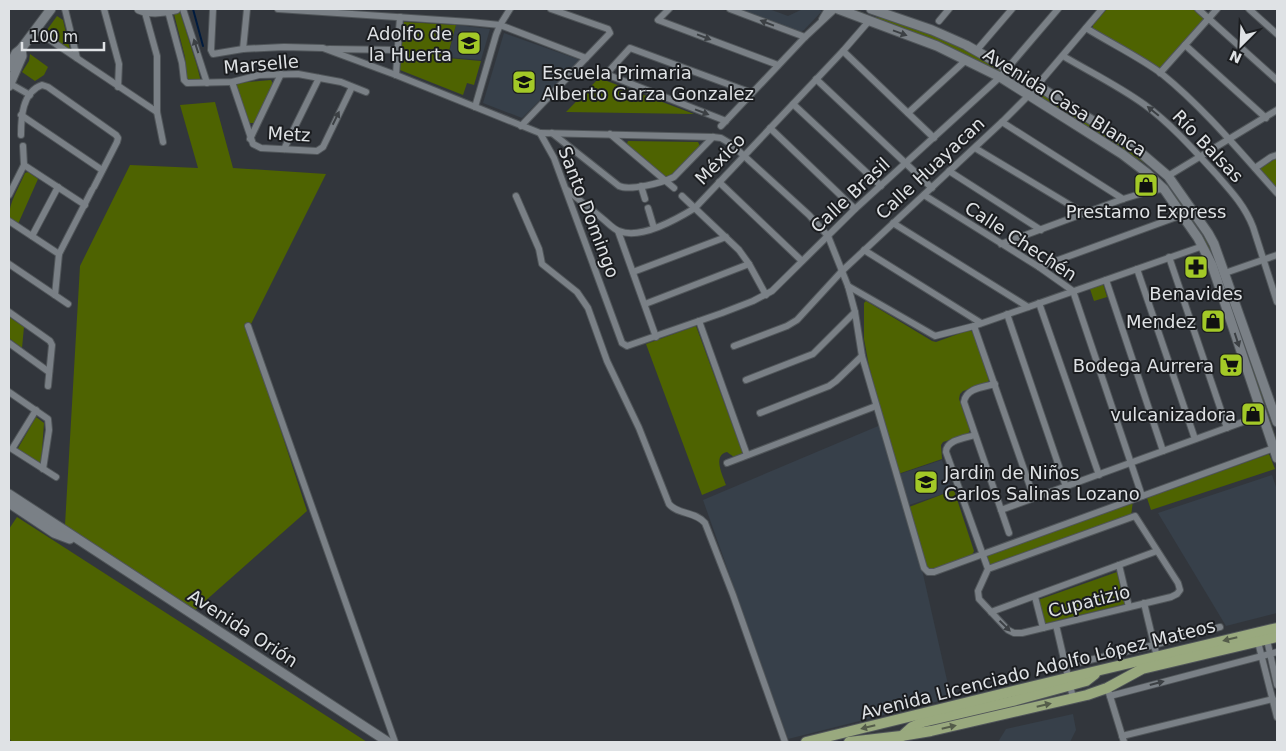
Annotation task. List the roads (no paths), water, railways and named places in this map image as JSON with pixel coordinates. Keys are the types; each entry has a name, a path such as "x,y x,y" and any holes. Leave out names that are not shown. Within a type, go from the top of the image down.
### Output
{"main road":[{"name":"Avenida Licenciado Adolfo López Mateos","path":"806,742 1068,681 1086,681 1099,671 1277,628"},
{"name":"Avenida Licenciado Adolfo López Mateos","path":"849,742 868,741 932,731 1073,698 1109,692 1142,669 1267,640"},
{"path":"889,722 896,726 901,736 912,727 923,722 1068,681"},
{"path":"912,742 932,731"}],"street":[{"path":"9,67 16,53 51,9"},
{"path":"65,9 77,58"},
{"path":"104,9 119,64 118,87"},
{"path":"163,142 157,112 157,56 142,10 171,9"},
{"name":"Marselle","path":"171,9 186,83 232,82 260,76 298,74 319,78 366,92"},
{"path":"183,9 207,84"},
{"name":"Santo Domingo","path":"213,9 211,51 215,54 243,49 284,46 323,48 540,133 551,152 566,189 622,343 625,345"},
{"path":"243,49 247,9"},
{"path":"278,9 500,25 586,58"},
{"path":"389,16 390,9"},
{"path":"475,107 500,25 510,9"},
{"path":"521,126 611,31 551,9"},
{"path":"669,9 658,20 778,65"},
{"path":"730,9 805,37"},
{"path":"752,94 630,48 608,74 723,123 752,94 821,20 828,9"},
{"path":"821,20 837,9"},
{"name":"Avenida Casa Blanca","path":"837,9 937,46 1000,77 1122,154 1164,189 1203,246 1216,276 1275,451"},
{"path":"939,21 949,9"},
{"path":"976,51 1012,9"},
{"name":"Calle Brasil","path":"625,345 656,337 766,295 772,291 855,209 1000,77 1058,9"},
{"name":"Calle Huayacan","path":"734,346 792,324 842,271 975,148 1038,86 1102,9"},
{"path":"1198,9 1277,80"},
{"path":"1160,73 1217,9"},
{"path":"1249,9 1277,34"},
{"name":"Avenida Casa Blanca","path":"877,10 939,33 976,51 1038,86 1134,146 1168,176 1208,233 1217,251 1277,420"},
{"path":"396,75 400,17"},
{"name":"México","path":"618,231 637,233 654,228 695,208 869,21"},
{"path":"1086,28 1160,73 1185,94 1229,139 1277,193"},
{"path":"35,30 157,112"},
{"path":"1185,45 1266,118"},
{"path":"323,48 398,50"},
{"path":"21,49 22,56 9,84 30,95"},
{"path":"843,51 934,138"},
{"name":"Río Balsas","path":"1063,56 1144,104 1160,117 1200,157 1244,208 1253,227 1277,302"},
{"path":"908,113 966,60"},
{"path":"250,138 281,74"},
{"path":"284,149 319,78"},
{"path":"816,79 932,188"},
{"name":"Metz","path":"232,82 251,142 257,147 317,151 322,149 352,87"},
{"path":"21,135 21,116 30,95 39,86 45,86 118,136 117,142 59,254 55,295"},
{"path":"793,104 881,186"},
{"path":"1147,173 1168,176 1276,112"},
{"path":"21,116 102,170"},
{"path":"1002,122 1123,199"},
{"path":"770,128 855,209"},
{"path":"540,133 713,137 726,141 809,215 828,236 856,312 862,356 924,568 928,572 934,572 981,553 1275,451"},
{"path":"551,133 619,186 627,188 666,181 678,174 713,137"},
{"path":"610,134 674,188"},
{"path":"9,195 12,185 24,165 23,146"},
{"path":"975,148 1085,214"},
{"path":"1255,168 1277,155"},
{"path":"24,165 85,205"},
{"path":"949,171 1041,230"},
{"path":"1164,189 1168,176"},
{"path":"718,182 802,261"},
{"path":"641,186 645,199"},
{"path":"32,236 58,187"},
{"path":"566,189 618,231 656,337"},
{"path":"1001,244 1123,199 1153,190 1164,189 1180,194"},
{"name":"Calle Chechén","path":"924,195 1039,267 1073,291 1142,496"},
{"path":"516,196 539,249 542,264 576,292 588,308 607,361 639,428 669,504 674,509 699,517 705,522 785,742"},
{"path":"682,196 739,250 750,264 766,295"},
{"path":"648,208 654,228"},
{"path":"1039,267 1182,216"},
{"path":"9,221 59,254"},
{"path":"893,223 1028,306"},
{"path":"633,272 726,237"},
{"path":"848,286 932,336 936,336 1007,314 1203,246"},
{"path":"864,250 977,324 995,384 1034,498"},
{"path":"1207,255 1213,256 1217,251"},
{"path":"1225,273 1277,255"},
{"path":"1169,257 1227,428"},
{"path":"9,264 68,304"},
{"path":"645,304 750,264"},
{"path":"1137,269 1195,439"},
{"path":"1106,280 1163,451"},
{"path":"1039,303 1099,475"},
{"path":"9,312 49,339 52,345 48,386"},
{"path":"746,380 813,354 856,312"},
{"path":"1007,314 1066,487"},
{"path":"699,321 747,456"},
{"path":"248,326 390,742"},
{"path":"9,344 49,372"},
{"path":"760,413 829,386 862,356"},
{"path":"995,384 972,391 965,397 965,405 1009,533"},
{"path":"9,392 48,419 49,430 43,469"},
{"path":"727,462 876,406"},
{"path":"36,410 12,449 56,477"},
{"path":"1001,510 1262,415"},
{"path":"975,435 950,443 945,450 988,569"},
{"name":"Avenida Orión","path":"9,494 390,742"},
{"name":"Avenida Orión","path":"9,503 54,533 80,542"},
{"name":"Cupatizio","path":"1135,516 1157,551 1178,583 1180,590 1175,596 1022,633 1014,633 1008,630 978,597 978,590 988,569 1135,516"},
{"path":"992,612 1157,551"},
{"path":"1119,565 1129,607"},
{"path":"1035,597 1043,628"},
{"path":"1144,603 1157,657"},
{"path":"1056,625 1064,666 1073,698"},
{"path":"1064,666 1220,627"},
{"path":"1267,640 1274,652 1277,684 1269,684"},
{"path":"1267,640 1262,655 1277,717"},
{"path":"1273,699 1123,739 1109,692 1274,652"}],"waterway":[{"path":"193,9 203,46"}],"place":[{"name":"Adolfo de la Huerta","path":"469,43"},
{"name":"Escuela Primaria Alberto Garza Gonzalez","path":"524,82"},
{"name":"Prestamo Express","path":"1146,185"},
{"name":"Benavides","path":"1196,267"},
{"name":"Mendez","path":"1213,321"},
{"name":"Bodega Aurrera","path":"1231,365"},
{"name":"vulcanizadora","path":"1253,414"},
{"name":"Jardin de Niños Carlos Salinas Lozano","path":"926,482"}]}
